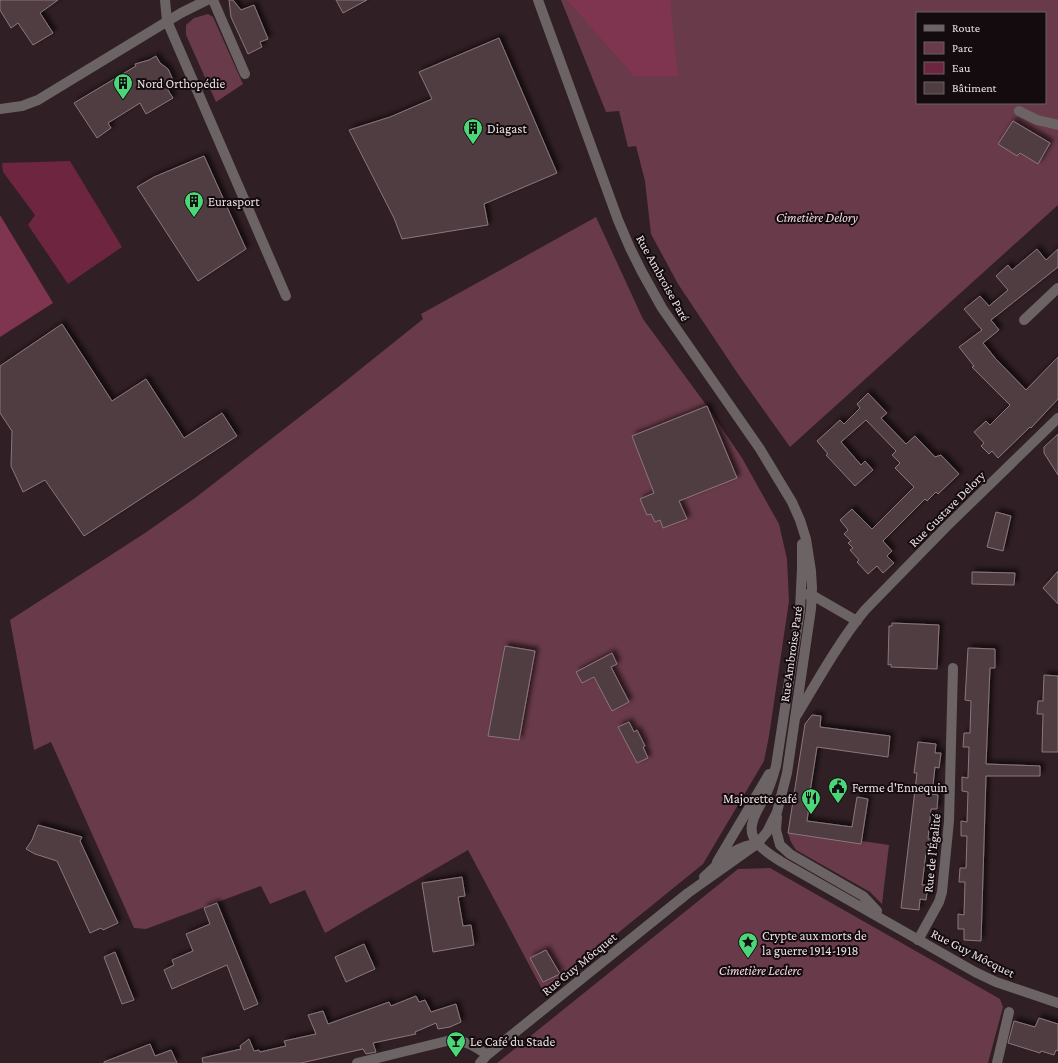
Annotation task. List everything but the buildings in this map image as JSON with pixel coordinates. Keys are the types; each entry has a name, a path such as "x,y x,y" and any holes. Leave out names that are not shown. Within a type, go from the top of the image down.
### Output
{"street":[{"path":"165,0 167,21 286,296"},
{"path":"0,110 22,106 38,100 167,21 207,0"},
{"path":"213,0 245,74"},
{"name":"Rue Ambroise Paré","path":"538,0 618,220 639,267 665,312 760,450 792,502 800,520 807,544 811,571 811,609 787,773 777,812 776,830 780,844 790,854 863,896 878,914"},
{"path":"1019,111 1037,120 1058,125"},
{"path":"1024,320 1058,288"},
{"name":"Rue Gustave Delory","path":"795,718 857,621 866,610 946,527 1058,418"},
{"name":"Rue Ambroise Paré","path":"777,812 767,832 757,844 752,833 752,823 772,779 801,595 803,554 802,542 792,502"},
{"path":"801,595 812,595 857,621"},
{"name":"Rue de l'Égalité","path":"918,940 939,902 942,892 949,821 953,668"},
{"name":"Rue Ambroise Paré","path":"713,867 769,774 775,762 778,748"},
{"name":"Rue Guy Môcquet","path":"688,893 713,867 740,849 757,844 766,847 878,914 918,940 996,982 1058,1003"},
{"name":"Rue Guy Môcquet","path":"480,1063 487,1055 688,893 757,844"},
{"path":"997,1063 1009,1012"},
{"path":"357,1063 451,1040 462,1041 470,1044 487,1055"}],"green space":[{"name":"Cimetière Delory","path":"561,0 1058,0 1058,205 790,447 738,374 678,284 651,234 645,181 636,146 628,147 619,111 606,112"},
{"path":"208,14 213,17 243,84 216,102 186,35 186,25 194,18"},
{"path":"596,217 643,319 707,406 742,458 779,524 787,559 789,601 764,761 703,864 544,993 468,850 325,933 305,890 270,904 261,886 146,929 134,928 51,742 34,750 10,620 145,533 195,498 423,319 421,314"},
{"path":"788,833 861,843 862,841 889,845 882,904 870,892 796,850"},
{"name":"Cimetière Leclerc","path":"770,868 1000,999 1003,1007 988,1063 497,1063 738,869"}],"shaded area":[{"path":"567,0 670,0 678,76 634,76"},
{"path":"0,215 53,303 0,337"}],"water":[{"path":"70,161 122,247 68,284 28,225 35,215 3,172 2,163"}],"place":[{"name":"Nord Orthopédie","path":"123,100"},
{"name":"Diagast","path":"473,145"},
{"name":"Eurasport","path":"194,218"},
{"name":"Ferme d'Ennequin","path":"838,804"},
{"name":"Majorette café","path":"811,815"},
{"name":"Crypte aux morts de la guerre 1914-1918","path":"748,959"},
{"name":"Le Café du Stade","path":"456,1058"}]}
